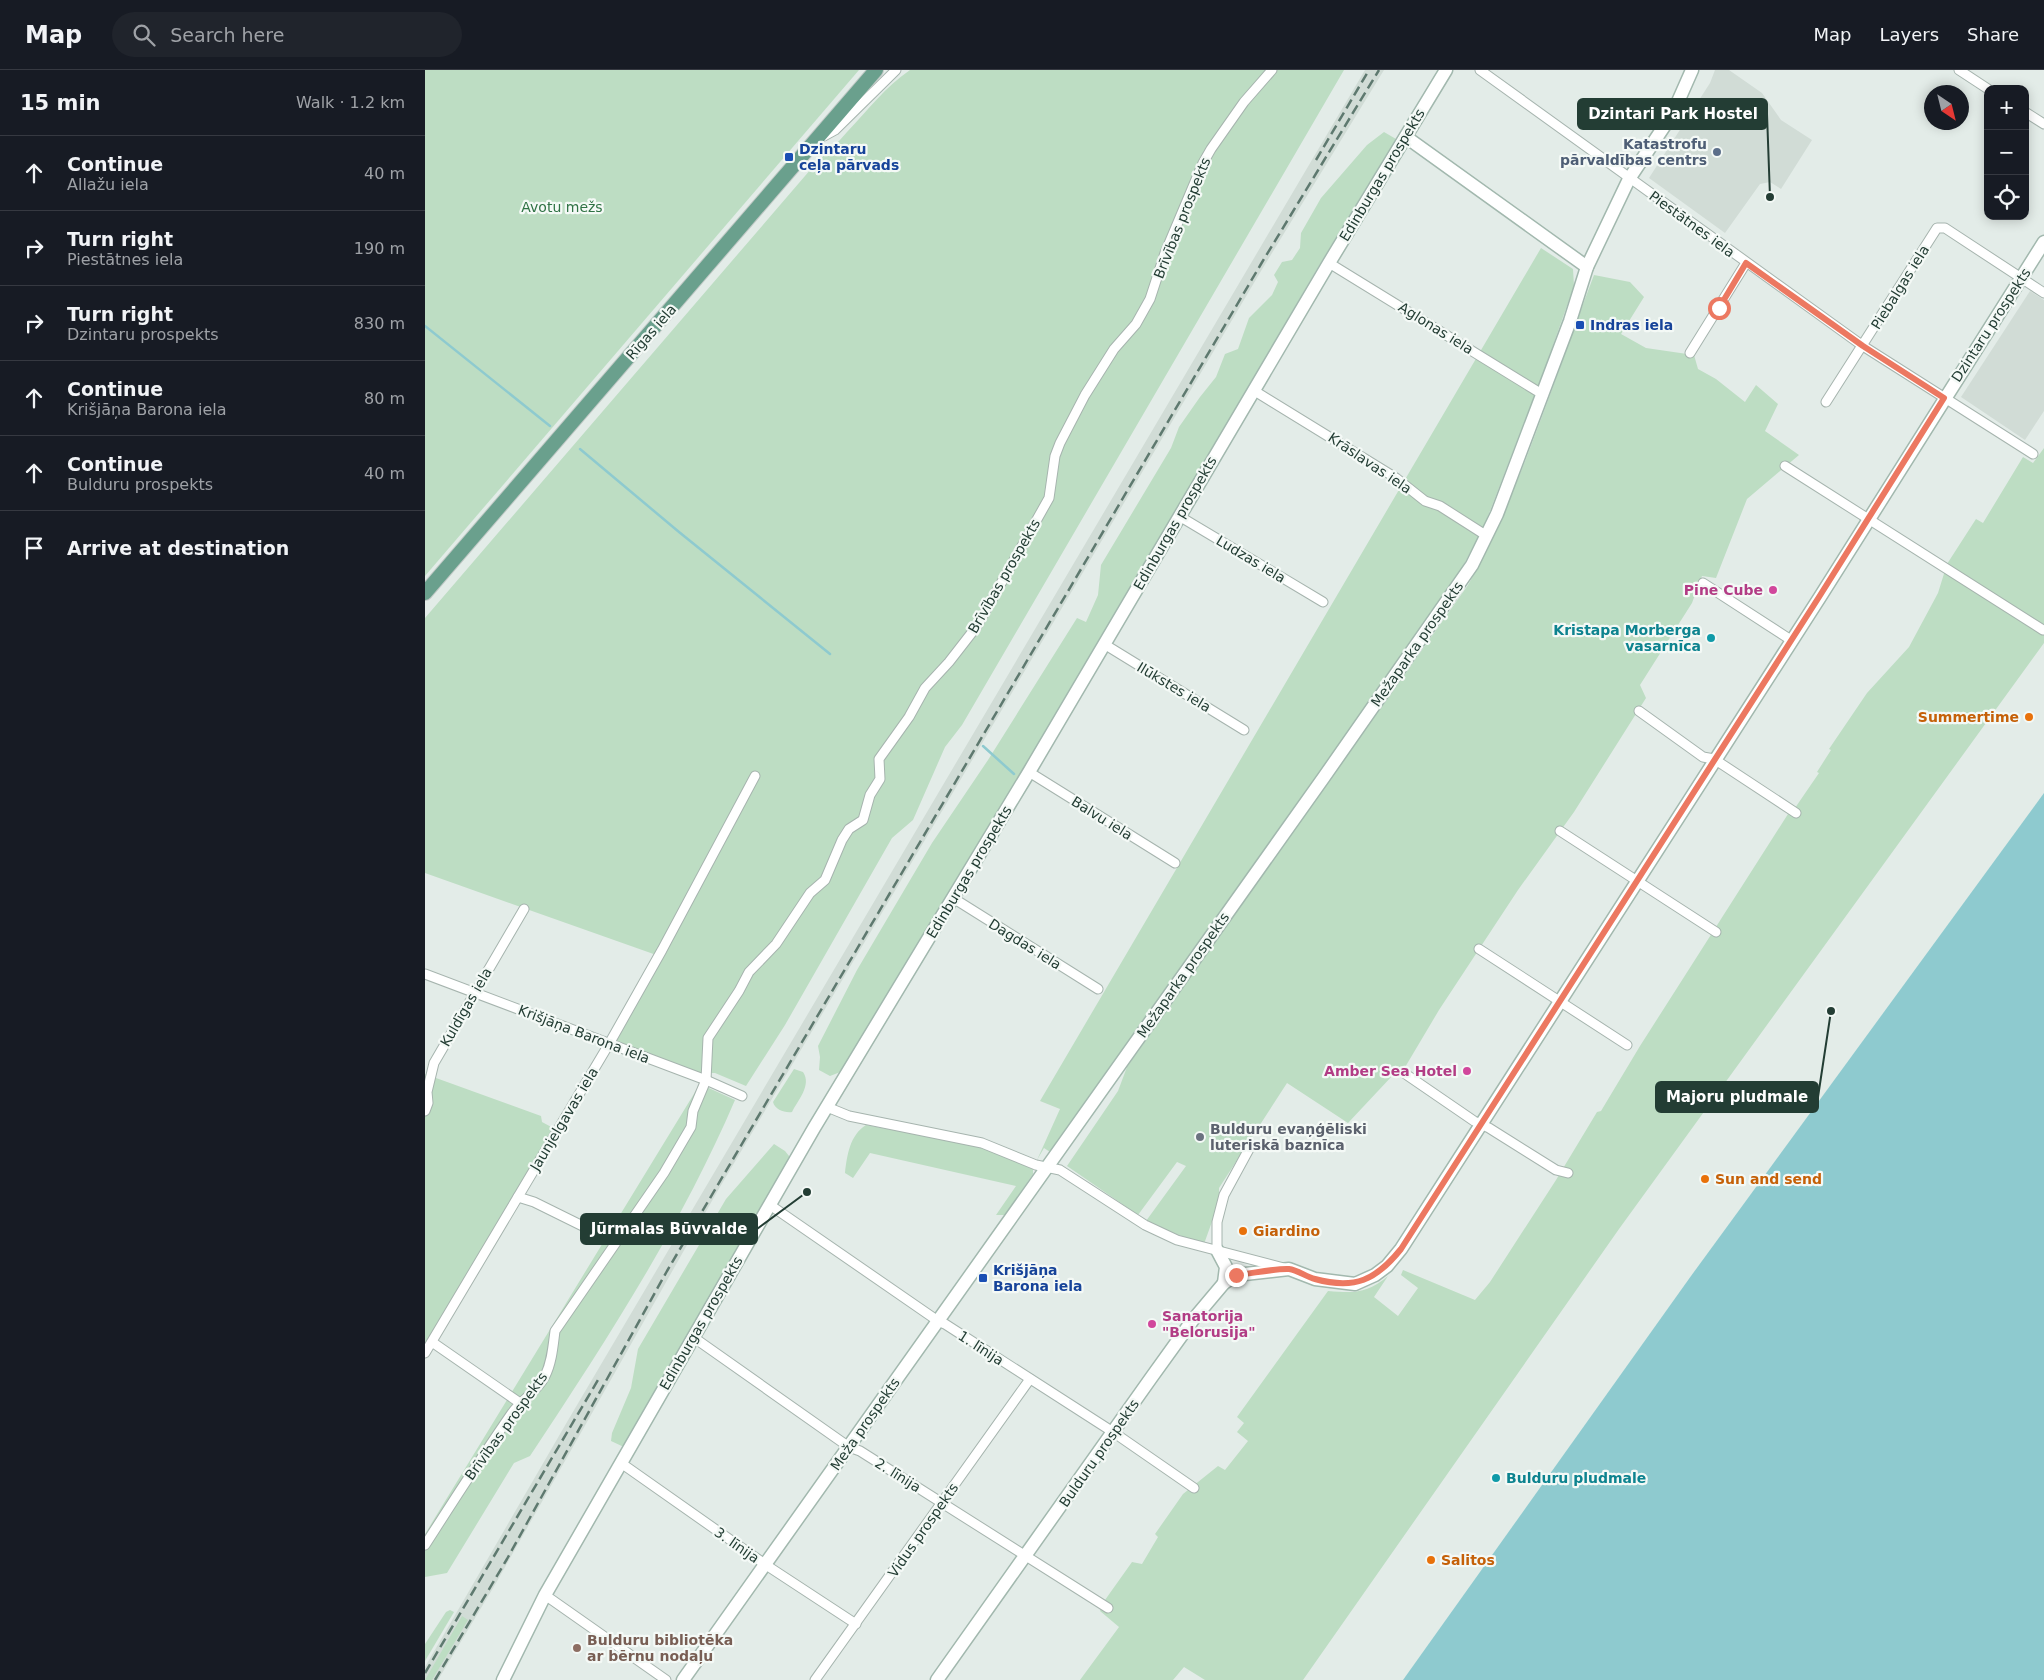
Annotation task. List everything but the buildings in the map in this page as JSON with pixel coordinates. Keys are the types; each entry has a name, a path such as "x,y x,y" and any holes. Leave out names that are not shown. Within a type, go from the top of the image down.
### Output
{"main road":[{"name":"Rīgas iela","path":"425,593 876,70"}],"street":[{"path":"817,140 835,130 896,70"},
{"name":"Brīvības prospekts","path":"425,1545 491,1443 520,1403 531,1396 545,1376 550,1361 555,1331 664,1173 691,1127 693,1111 705,1080 709,1038 749,972 775,944 810,893 825,880 842,840 849,829 863,820 870,795 880,779 879,759 909,717 925,688 949,662 982,618 1049,498 1055,456 1085,395 1104,369 1114,349 1136,324 1150,299 1165,253 1203,163 1239,110 1272,70"},
{"name":"Edinburgas prospekts","path":"503,1680 545,1595 769,1205 1029,772 1329,262 1446,70"},
{"name":"Piestātnes iela","path":"1480,70 1863,346 2033,454"},
{"name":"Mežaparka prospekts","path":"1047,1167 1472,566 1487,536 1542,394 1570,321 1587,267 1629,179 1673,113 1692,70"},
{"path":"1959,70 1984,86"},
{"path":"2029,115 2044,124"},
{"path":"1406,137 1587,267"},
{"name":"Piebalgas iela","path":"1826,402 1937,228 1945,228 2021,278"},
{"name":"Dzintaru prospekts","path":"1289,1269 1315,1279 1355,1284 1365,1281 1387,1266 1414,1231 2044,242"},
{"name":"Aglonas iela","path":"1329,262 1542,394"},
{"path":"1690,352 1746,263"},
{"path":"2021,278 2044,293"},
{"name":"Krāslavas iela","path":"1253,390 1380,467 1425,501 1440,506 1487,536"},
{"path":"1785,466 2043,630"},
{"name":"Ludzas iela","path":"1179,516 1323,602"},
{"path":"1703,583 1791,640"},
{"name":"Ilūkstes iela","path":"1104,644 1244,730"},
{"path":"1639,711 1703,757 1714,760 1796,813"},
{"name":"Balvu iela","path":"1029,772 1175,863"},
{"name":"Jaunjelgavas iela","path":"425,1353 609,1044 662,950 755,776"},
{"path":"1560,832 1717,932"},
{"name":"Dagdas iela","path":"953,898 1098,989"},
{"name":"Kuldīgas iela","path":"425,1112 428,1103 427,1092 434,1063 524,909"},
{"path":"1479,950 1627,1045"},
{"name":"Krišjāņa Barona iela","path":"425,974 705,1080 742,1096"},
{"path":"1404,1073 1474,1121 1482,1124 1556,1170 1568,1173"},
{"path":"827,1107 841,1114 856,1118 983,1143 1036,1165 1060,1170 1145,1225 1177,1240 1289,1269"},
{"path":"1224,1283 1226,1267 1217,1250 1217,1222 1224,1195 1249,1148"},
{"name":"Meža prospekts","path":"683,1680 1047,1167"},
{"path":"517,1197 534,1202 615,1242"},
{"name":"1. līnija","path":"769,1205 938,1321 1113,1432 1194,1488"},
{"name":"Bulduru prospekts","path":"940,1679 1192,1321 1224,1283 1236,1275 1289,1269"},
{"name":"2. līnija","path":"693,1338 849,1447 860,1451 1108,1608"},
{"path":"432,1342 520,1403"},
{"name":"Vidus prospekts","path":"815,1680 1030,1379"},
{"name":"3. līnija","path":"621,1463 766,1565 856,1624"},
{"path":"545,1595 666,1680"}],"shaded area":[{"path":"1365,70 1384,70 1261,271 717,1192 496,1583 438,1680 425,1680 425,1667 567,1422"},
{"path":"1715,70 1729,70 1762,93 1781,120 1812,140 1781,189 1770,182 1760,184 1725,233 1649,178 1710,83"},
{"path":"2030,291 2044,300 2044,411 2025,440 1961,397"}],"green space":[{"name":"Avotu mežs","path":"425,70 859,70 425,576"},
{"path":"910,70 1344,70 962,725 945,747 913,820 892,838 785,1025 746,1086 715,1073 706,1073 706,1080 616,1041 662,957 425,873 425,618 817,162 885,91"},
{"path":"1384,132 1396,139 1317,269 1109,626 843,1071 830,1076 819,1070 820,1057 818,1046 857,970 932,843 988,760 1077,618 1086,622 1098,595 1101,565 1171,448 1179,427 1216,377 1225,354 1238,349 1249,318 1272,295 1278,282 1274,275 1282,262 1292,260 1300,248 1301,233 1321,198 1367,145"},
{"path":"1541,248 1573,269 1574,286 1541,379 1483,529 1451,588 1050,1152 1044,1148 1037,1160 1060,1109 1040,1101"},
{"path":"1594,275 1630,282 1644,297 1621,334 1646,348 1694,355 1698,369 1716,379 1745,402 1756,385 1778,404 1765,431 1799,455 1747,499 1716,578 1702,576 1692,603 1640,685 1646,698 1574,812 1518,890 1439,1010 1401,1074 1393,1075 1348,1123 1287,1083 1219,1188 1219,1202 1204,1244 1165,1230 1146,1221 1186,1166 1177,1162 1138,1215 1067,1166 1118,1091 1127,1067 1468,585 1489,544 1520,474"},
{"path":"2044,448 2044,643 1619,1229 1303,1680 1205,1680 1184,1667 1173,1680 1080,1680 1119,1627 1100,1611 1105,1600 1132,1562 1142,1564 1158,1537 1155,1534 1183,1494 1218,1466 1225,1470 1248,1441 1237,1432 1244,1423 1237,1417 1328,1291 1360,1291 1373,1286 1388,1276 1374,1297 1398,1316 1418,1288 1401,1275 1403,1270 1475,1300 1490,1282 1556,1180 1597,1112 1601,1111 1640,1046 1788,814 1795,808 1819,773 1817,772 1831,750 1829,749 1867,693 1909,647 1938,593 1947,564 1976,519 1983,523 2023,457 2033,463"},
{"path":"794,1069 803,1072 806,1082 792,1112 786,1112 778,1109 773,1102"},
{"path":"425,1074 541,1116 542,1122 555,1129 425,1353"},
{"path":"700,1084 735,1100 691,1193 666,1238 614,1326 530,1456 514,1463 447,1573 425,1577 425,1534"},
{"path":"866,1125 979,1146 1024,1162 1033,1169 1033,1174 1005,1215 996,1215 1016,1186 870,1153 853,1178 845,1173 848,1153 856,1134"},
{"path":"774,1144 785,1151 789,1156 789,1161 626,1448 611,1441 612,1433 631,1388 638,1349 726,1199"},
{"path":"450,1610 454,1612 425,1661 425,1644 446,1612"},
{"path":"462,1616 468,1620 432,1680 425,1680"}],"water":[{"path":"2044,793 2044,1680 1403,1680 1691,1276"}],"waterway":[{"path":"425,326 550,426"},
{"path":"580,449 830,654"},
{"path":"983,746 1014,774"}],"railway":[{"path":"1316,160 1369,70"},
{"path":"435,1680 507,1559 667,1271 1261,264 1379,70"},
{"path":"425,1673 598,1380"}],"place":[{"name":"Katastrofu pārvaldības centrs","path":"1717,152"},
{"name":"Dzintaru ceļa pārvads","path":"789,157"},
{"name":"Dzintari Park Hostel","path":"1770,197"},
{"name":"Indras iela","path":"1580,325"},
{"name":"Pine Cube","path":"1773,590"},
{"name":"Kristapa Morberga vasarnīca","path":"1711,638"},
{"name":"Summertime","path":"2029,717"},
{"name":"Majoru pludmale","path":"1831,1011"},
{"name":"Amber Sea Hotel","path":"1467,1071"},
{"name":"Bulduru evaņģēliski luteriskā baznīca","path":"1200,1137"},
{"name":"Sun and send","path":"1705,1179"},
{"name":"Jūrmalas Būvvalde","path":"807,1192"},
{"name":"Giardino","path":"1243,1231"},
{"name":"Krišjāņa Barona iela","path":"983,1278"},
{"name":"Sanatorija \"Belorusija\"","path":"1152,1324"},
{"name":"Bulduru pludmale","path":"1496,1478"},
{"name":"Salitos","path":"1431,1560"},
{"name":"Bulduru bibliotēka ar bērnu nodaļu","path":"577,1648"}],"route":[{"path":"1236,1275 1289,1269 1315,1279 1355,1284 1365,1281 1387,1266 1401,1249 1819,597 1944,398 1863,346 1746,263 1719,308"}]}
